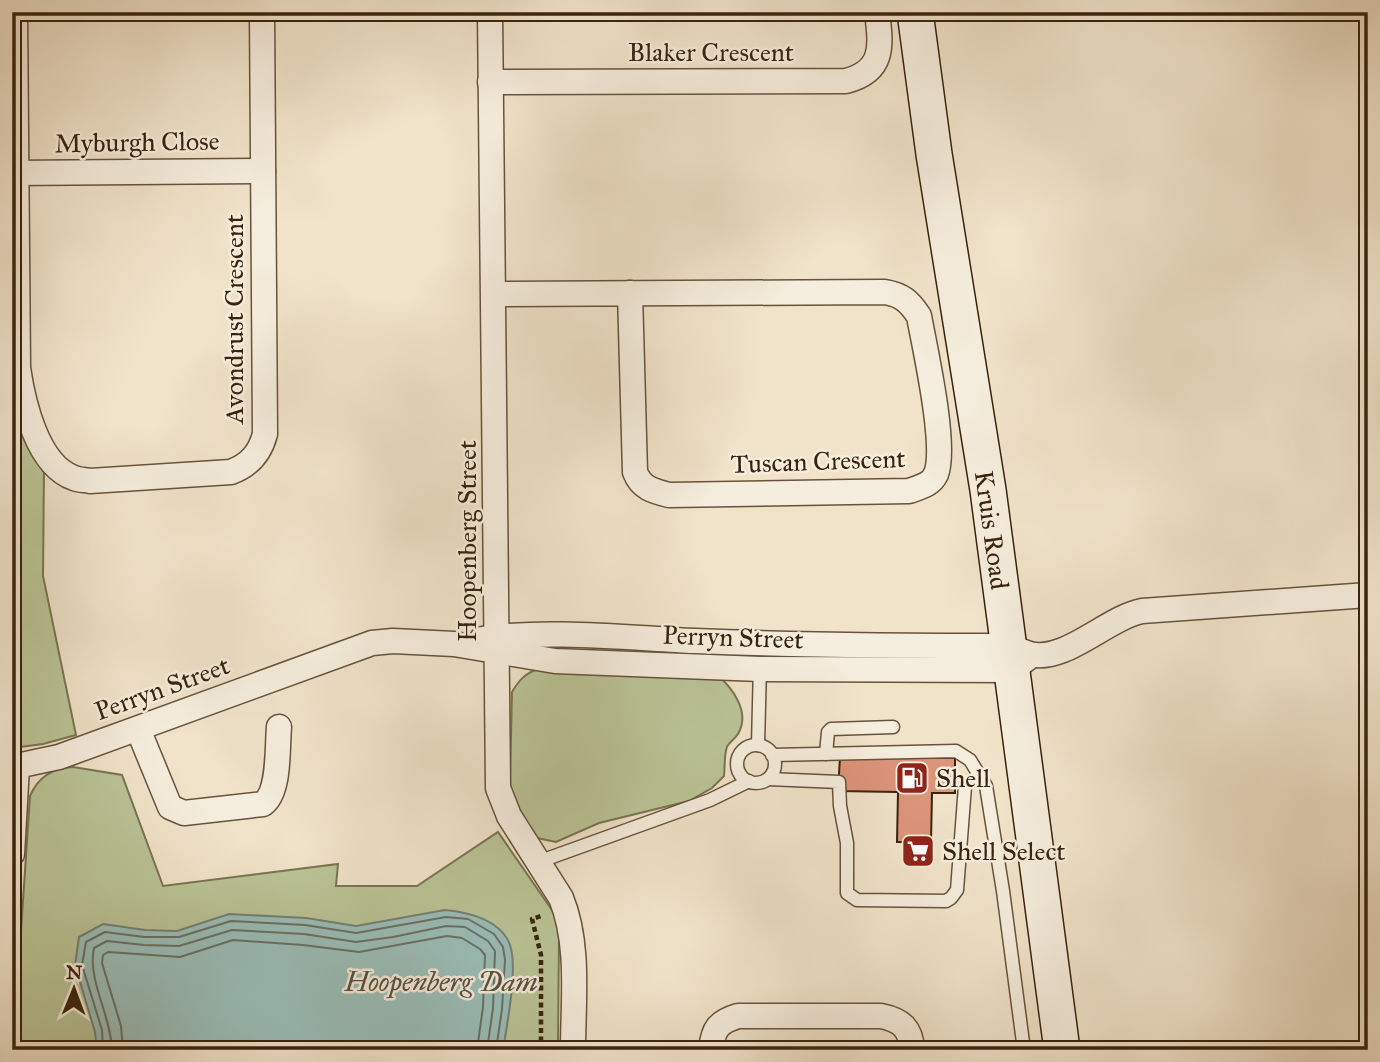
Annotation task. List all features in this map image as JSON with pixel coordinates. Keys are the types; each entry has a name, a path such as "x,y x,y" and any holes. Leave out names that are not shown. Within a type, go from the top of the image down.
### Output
{"street":[{"name":"Avondrust Crescent","path":"15,12 18,368 21,387 33,426 48,458 72,478 90,481 231,472 247,464 262,446 265,434 262,12"},
{"name":"Hoopenberg Street","path":"490,12 498,788 509,816 566,910 572,950 573,1050"},
{"name":"Blaker Crescent","path":"489,82 846,81 860,77 877,60 880,47 877,12"},
{"name":"Kruis Road","path":"915,12 934,154 1018,657 1062,1050"},
{"name":"Myburgh Close","path":"15,173 263,170"},
{"name":"Tuscan Crescent","path":"494,294 630,293 885,292 900,295 909,301 919,316 940,440 936,474 927,485 909,491 669,495 646,488 638,482 635,472 630,293"},
{"path":"1018,657 1060,651 1074,646 1130,613 1368,595"},
{"name":"Perryn Street","path":"15,767 59,757 372,643 393,641 497,645 588,636 760,641 1018,657"},
{"name":"Perryn Street","path":"497,645 555,661 760,669 1018,657"},
{"path":"138,729 170,807 184,814 263,804 268,801 274,789 279,727"},
{"path":"12,854 15,767"},
{"path":"711,1050 714,1029 723,1021 738,1016 881,1016 904,1024 909,1032 912,1050"}],"lane":[{"path":"758,745 760,641"},
{"path":"827,754 828,732 831,729 893,727"},
{"path":"749,782 740,774 737,761 743,750 758,745 772,755 774,765 768,779"},
{"path":"772,755 956,751 971,760 986,786 1024,1050"},
{"path":"538,862 710,800 749,782 768,779 839,782 840,806 847,843 847,893 857,900 946,901 955,894 960,785 986,786"}],"path":[{"path":"541,1050 541,955 532,919 566,910"}],"green space":[{"path":"12,394 44,469 43,576 76,735 43,744 12,748"},
{"path":"537,669 716,674 738,701 742,717 738,734 727,747 724,776 712,788 689,801 599,823 556,842 537,838 511,797 510,782 512,692 523,678"},
{"path":"73,767 122,775 163,886 338,864 336,886 417,886 498,832 554,913 559,934 558,1050 13,1050 30,796 37,784 47,775 59,769"}],"water":[{"name":"Hoopenberg Dam","path":"445,910 473,915 492,923 506,936 510,945 513,968 503,1050 97,1050 95,1032 75,965 79,937 103,924 177,931 229,914 306,918 356,926"}],"building":[{"path":"840,757 955,758 955,793 932,793 931,842 897,842 898,792 838,791"}],"place":[{"name":"Shell","path":"912,778"},
{"name":"Shell Select","path":"918,851"}]}
